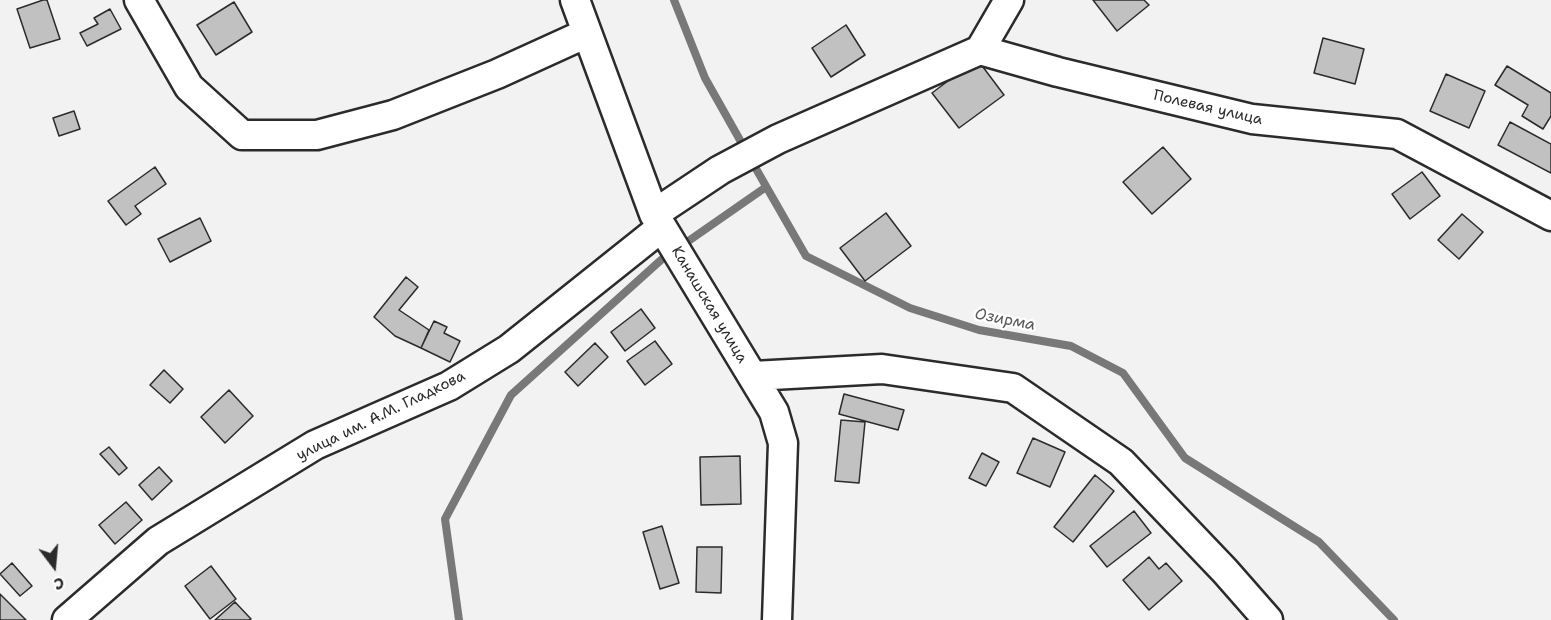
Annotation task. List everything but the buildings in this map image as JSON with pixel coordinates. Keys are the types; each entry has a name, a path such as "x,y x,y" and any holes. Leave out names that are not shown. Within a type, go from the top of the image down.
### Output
{"street":[{"path":"139,0 189,87 242,135 317,135 393,115 497,74 587,33"},
{"name":"Канашская улица","path":"575,0 658,221 774,412 783,443 777,620"},
{"path":"980,50 1008,0"},
{"name":"улица им. А.М. Гладкова","path":"67,620 158,541 305,451 449,386 509,349 720,170 778,139 980,50"},
{"name":"Полевая улица","path":"980,50 1058,72 1252,119 1397,134 1551,216"},
{"path":"753,376 882,369 1013,388 1121,462 1225,571 1268,620"}],"waterway":[{"name":"Озирма","path":"674,0 705,78 745,149"},
{"name":"Озирма","path":"751,160 806,256 910,308 979,330 1071,346 1123,373 1185,458 1319,542 1394,620"},
{"path":"687,242 766,187"},
{"path":"459,620 445,519 511,395 661,260"}]}
